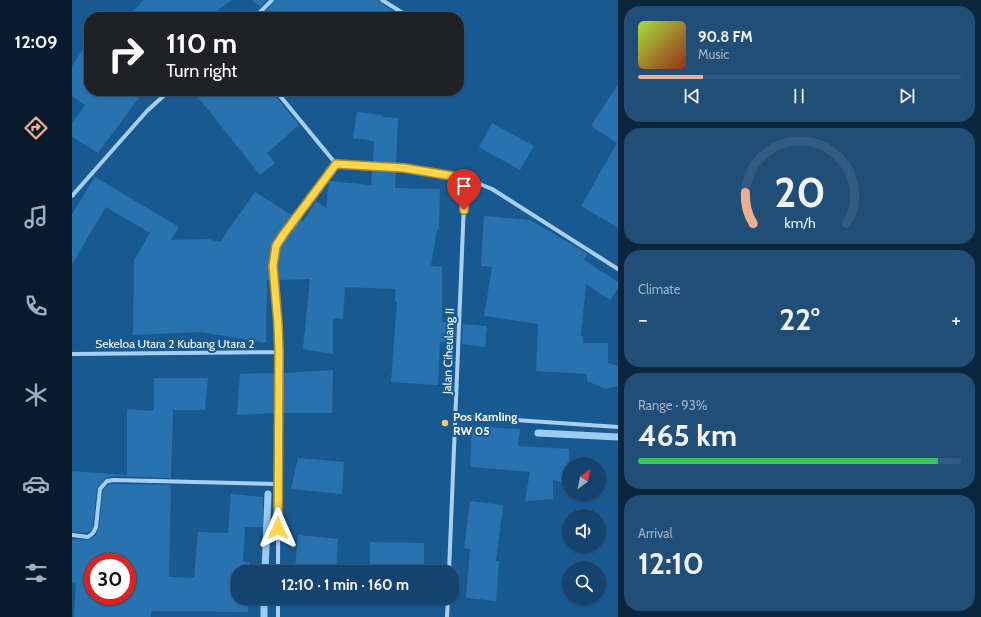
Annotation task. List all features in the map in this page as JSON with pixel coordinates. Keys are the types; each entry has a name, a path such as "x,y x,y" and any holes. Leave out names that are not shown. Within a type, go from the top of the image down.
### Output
{"street":[{"path":"260,12 272,0"},
{"path":"382,0 401,12"},
{"path":"72,196 147,111 164,96"},
{"path":"280,96 336,164 404,168 465,178 492,188 618,269"},
{"path":"278,565 279,352 273,266 276,246 336,164"},
{"name":"Jalan Ciheulang II","path":"449,565 465,178"},
{"name":"Sekeloa Utara 2 Kubang Utara 2","path":"72,354 279,352"},
{"path":"455,416 618,426"},
{"path":"72,535 88,537 93,533 96,527 100,489 107,481 278,484"},
{"path":"278,605 278,617"},
{"path":"447,617 448,605"}],"building":[{"path":"144,0 232,0 215,12 132,12"},
{"path":"252,0 267,0 260,7"},
{"path":"275,0 378,0 380,3 395,12 267,12 266,11"},
{"path":"84,48 84,96 140,96 98,153 72,137 72,124 85,105 72,96 72,66"},
{"path":"618,84 618,228 581,206 617,143 591,126"},
{"path":"197,96 275,96 299,125 267,153 275,163 260,175"},
{"path":"357,112 382,115 382,117 398,118 396,164 373,163 374,141 353,138"},
{"path":"492,123 534,146 520,170 479,147"},
{"path":"372,170 396,171 395,188 440,189 439,229 437,229 431,266 442,267 442,322 456,323 455,344 440,342 438,385 391,382 397,301 395,301 395,289 345,287 343,319 333,318 333,354 303,349 310,279 277,280 279,247 299,219 303,222 316,201 326,208 329,181 371,185"},
{"path":"95,177 179,227 171,240 208,239 220,242 255,192 293,216 273,245 270,280 267,280 266,343 202,332 133,335 134,260 150,233 106,207 72,264 72,214"},
{"path":"484,216 530,220 588,254 584,260 618,282 618,288 610,300 586,284 581,336 583,336 583,343 608,343 608,363 618,366 618,386 606,389 587,381 587,374 536,371 538,324 484,316 492,267 481,266"},
{"path":"463,324 487,326 485,347 462,344"},
{"path":"333,370 332,413 282,413 282,373"},
{"path":"275,373 275,413 237,415 240,374"},
{"path":"154,378 208,378 205,410 173,410 171,478 114,476 106,478 97,488 93,526 90,531 87,533 72,532 72,471 127,475 127,409 154,411"},
{"path":"472,426 520,429 518,446 569,449 569,457 562,457 562,482 553,480 553,499 525,501 530,472 470,467"},
{"path":"298,458 344,462 342,494 291,489"},
{"path":"109,484 171,485 169,577 194,578 198,532 228,533 231,494 263,497 263,527 245,527 243,562 249,562 249,565 231,565 231,605 248,605 248,612 151,611 151,617 74,617 76,584 72,583 72,539 89,540 96,535 99,527 103,490"},
{"path":"470,501 503,505 496,561 499,561 496,601 466,598 470,549 464,548"},
{"path":"298,535 338,539 336,565 295,565"},
{"path":"370,542 424,543 424,565 370,565"}],"waterway":[{"path":"538,433 618,437"},
{"path":"265,565 268,494"},
{"path":"264,605 264,617"}],"place":[{"name":"Pos Kamling RW 05","path":"445,423"}],"route":[{"path":"278,528 279,352 273,266 276,246 336,164 404,168 465,178 464,210"}]}
